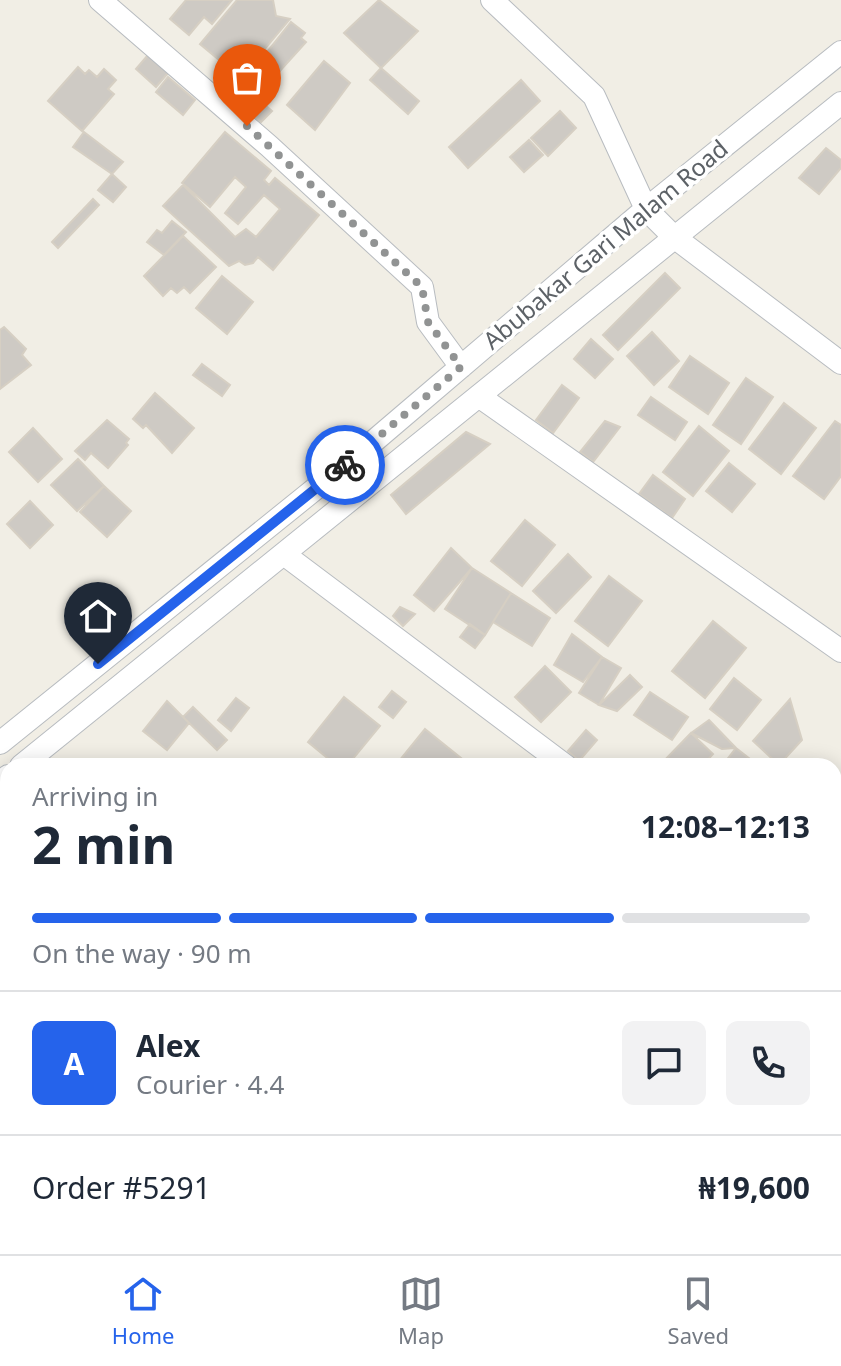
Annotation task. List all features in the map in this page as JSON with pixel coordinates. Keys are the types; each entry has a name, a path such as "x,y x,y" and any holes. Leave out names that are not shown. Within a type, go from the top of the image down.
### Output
{"street":[{"path":"100,0 269,146 422,287 428,322 461,367"},
{"path":"492,0 594,96 646,209 674,237 841,363"},
{"name":"Abubakar Gari Malam Road","path":"0,743 354,457 646,209 841,52"},
{"path":"31,758 841,103"},
{"path":"480,397 841,651"},
{"path":"285,555 555,758"}],"building":[{"path":"186,0 232,0 212,24 204,17 189,35 170,19"},
{"path":"237,0 273,0 276,16 290,19 247,70 231,56 224,64 200,44"},
{"path":"379,0 418,31 381,68 344,33"},
{"path":"291,22 305,33 301,38 306,42 259,94 244,81"},
{"path":"148,55 168,73 156,87 136,69"},
{"path":"324,61 350,83 315,130 287,105"},
{"path":"78,67 85,74 89,70 97,77 104,69 116,80 108,89 114,94 82,131 48,101"},
{"path":"381,68 419,101 408,114 370,80"},
{"path":"168,77 195,100 183,115 156,92"},
{"path":"521,80 540,101 468,168 449,147"},
{"path":"241,84 272,111 261,122 231,95"},
{"path":"560,111 576,128 548,156 531,138"},
{"path":"84,132 123,162 112,174 73,147"},
{"path":"225,132 271,171 264,180 269,185 275,178 319,215 273,270 258,257 253,263 245,265 239,261 229,266 163,206 183,185 235,237 246,229 256,237 280,209 264,195 238,224 225,213 246,187 235,177 210,207 182,183"},
{"path":"529,140 543,155 524,172 510,157"},
{"path":"826,148 841,160 841,168 819,194 799,178"},
{"path":"112,174 126,187 113,202 98,190"},
{"path":"93,199 99,205 58,248 52,242"},
{"path":"172,221 186,232 164,255 147,242 157,230 162,233"},
{"path":"183,236 216,267 190,293 184,287 177,293 171,288 163,296 144,276"},
{"path":"665,273 680,288 618,350 603,335"},
{"path":"222,276 253,302 227,334 196,308"},
{"path":"4,327 26,349 22,355 31,365 0,389 0,330"},
{"path":"652,332 679,361 654,385 627,356"},
{"path":"591,339 613,359 595,378 574,359"},
{"path":"690,356 729,383 708,414 669,387"},
{"path":"202,364 230,385 222,396 193,375"},
{"path":"746,378 773,397 741,444 713,425"},
{"path":"562,385 579,398 553,433 536,420"},
{"path":"155,393 194,428 172,453 146,425 143,428 133,419"},
{"path":"651,397 687,422 675,440 638,415"},
{"path":"784,403 816,428 781,474 749,449"},
{"path":"107,420 129,439 128,445 108,468 91,453 85,460 75,451"},
{"path":"605,421 620,427 593,462 580,452"},
{"path":"835,421 841,425 841,476 824,499 793,476"},
{"path":"699,426 729,451 693,496 663,472"},
{"path":"33,428 62,459 38,482 9,452"},
{"path":"466,432 490,444 406,514 391,495"},
{"path":"78,459 104,486 77,511 51,485"},
{"path":"729,463 755,484 732,512 706,491"},
{"path":"653,475 685,499 672,518 639,494"},
{"path":"104,486 131,511 107,537 80,512"},
{"path":"30,501 53,525 30,548 7,524"},
{"path":"525,520 555,545 522,586 491,561"},
{"path":"451,548 472,568 434,611 414,595"},
{"path":"568,554 591,577 556,613 533,591"},
{"path":"472,568 511,593 485,635 445,609"},
{"path":"609,576 642,601 608,646 575,621"},
{"path":"511,593 550,618 532,646 493,622"},
{"path":"400,607 415,614 403,626 393,616"},
{"path":"713,621 746,648 705,698 672,671"},
{"path":"470,624 485,635 475,648 460,637"},
{"path":"572,634 602,657 583,682 554,665"},
{"path":"602,657 621,668 599,705 579,693"},
{"path":"545,666 571,692 541,722 515,697"},
{"path":"630,675 642,687 617,711 599,705"},
{"path":"734,678 761,700 737,730 710,709"},
{"path":"392,691 406,702 393,718 379,707"},
{"path":"650,692 688,717 672,740 634,715"},
{"path":"344,697 380,726 354,758 327,758 308,742"},
{"path":"236,698 249,708 231,731 218,720"},
{"path":"790,699 802,740 785,758 771,758 753,741"},
{"path":"167,701 189,723 167,750 143,731"},
{"path":"193,707 227,740 217,750 183,717"},
{"path":"709,720 736,748 722,749 691,733"},
{"path":"425,729 461,758 401,758"},
{"path":"586,730 597,740 582,758 576,758 568,751"},
{"path":"691,733 713,754 709,758 667,758"},
{"path":"736,748 749,758 728,758"}],"way so far":[{"path":"247,126 422,287 428,322 461,367 345,465"}],"route":[{"path":"98,664 345,465"}]}
